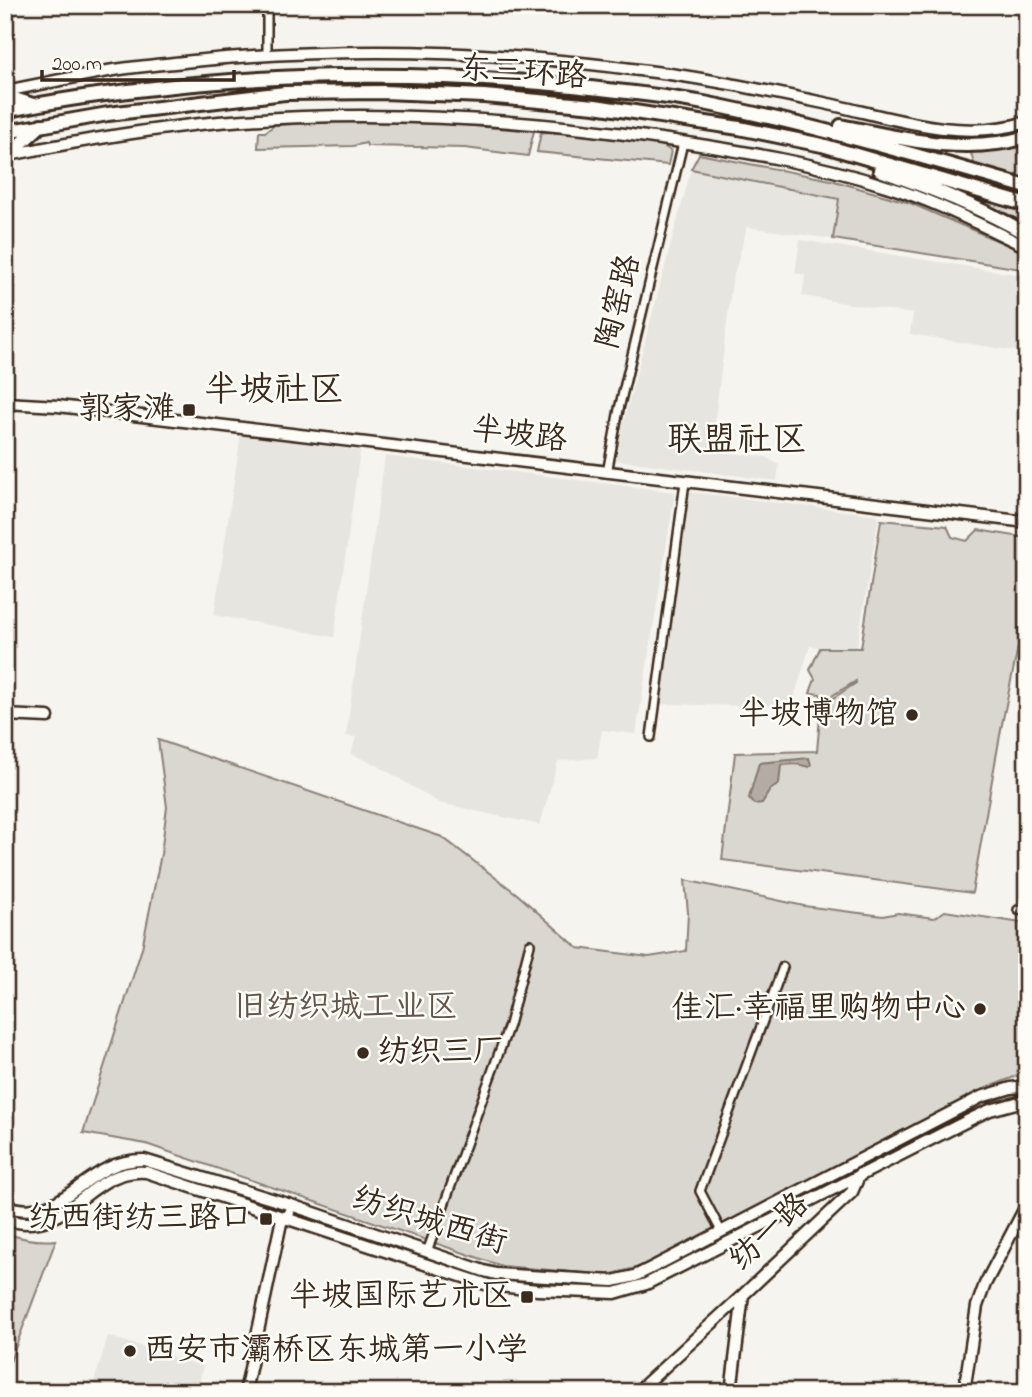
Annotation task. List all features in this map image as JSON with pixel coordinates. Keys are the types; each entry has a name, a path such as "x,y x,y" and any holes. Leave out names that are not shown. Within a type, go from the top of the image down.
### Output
{"highway":[{"name":"东三环路","path":"5,111 131,90 235,80 352,75 442,76 535,82 703,103 831,131 1027,187"},
{"name":"东三环路","path":"5,132 235,97 285,93 383,92 484,96 595,106 738,128 821,145 1027,205"},
{"path":"5,93 34,105"},
{"path":"703,103 737,103 925,144 970,146 1009,142 1027,136"},
{"path":"6,156 41,125"},
{"path":"821,145 853,161 949,195 1027,234"},
{"path":"959,167 983,168 1027,180"}],"main road":[{"path":"5,93 117,70 267,55 360,52 529,57 648,71 821,102 936,129 974,131 1007,128 1027,122"},
{"path":"6,156 79,141 220,122 406,117 503,121 595,129 809,166 885,186 931,202 1027,247"},
{"name":"半坡路","path":"5,403 124,414 1027,522"},
{"path":"5,715 48,717"},
{"name":"纺织城西街","path":"5,1206 29,1211 48,1207 107,1166 134,1159 154,1161 496,1274 613,1281 643,1272 981,1097 1027,1086"},
{"name":"纺织城西街","path":"5,1219 22,1224 48,1221 112,1177 127,1171 146,1172 488,1285 538,1290 623,1292 646,1284 990,1110 1027,1100"},
{"path":"855,1164 860,1175"},
{"name":"纺一路","path":"731,1392 743,1295 852,1192 860,1175"},
{"path":"964,1392 977,1306 985,1284 1027,1204"},
{"path":"245,1392 281,1223 287,1217 291,1206"},
{"path":"637,1392 743,1295"}],"street":[{"path":"265,5 267,55"},
{"name":"陶窑路","path":"607,473 619,409 683,143"},
{"path":"650,737 685,482"},
{"path":"1018,910 1027,911"},
{"path":"427,1252 509,1024 530,944"},
{"path":"721,1231 700,1191 783,967"}],"shaded area":[{"path":"691,169 839,199 833,239 747,227 732,282 711,451 766,457 779,465 777,481 616,460 623,424"},
{"path":"800,240 1027,276 1027,353 910,334 913,314 802,296 805,275 795,273"},
{"path":"241,434 360,451 334,637 214,615"},
{"path":"385,456 675,492 636,734 602,730 597,758 558,761 540,825 439,803 377,765 351,754 356,737 346,736"},
{"path":"689,492 879,515 856,653 810,646 791,707 661,704"},
{"path":"809,758 809,767 781,765 779,784 770,790 762,803 754,804 749,798 759,763"},
{"name":"西安市灞桥区东城第一小学","path":"108,1336 203,1366 197,1392 91,1392"}],"green space":[{"path":"351,121 441,123 534,131 528,156 465,148 367,146 366,143 353,146 258,148 259,132 265,132 275,125"},
{"path":"541,132 583,134 662,145 671,151 668,165 537,152"},
{"path":"1027,141 1027,224 986,205 971,153"},
{"path":"699,154 831,180 910,203 1019,250 1027,255 1027,270 833,239 839,199 691,169"},
{"name":"半坡博物馆","path":"881,520 947,526 952,537 967,541 978,530 1027,538 1027,604 1002,724 972,893 722,860 735,753 817,751 821,706 856,683 825,700 820,694 810,693 815,679 810,670 820,648 861,648"},
{"name":"旧纺织城工业区","path":"158,740 442,837 517,894 578,948 649,957 686,951 688,913 685,880 804,906 883,916 898,913 934,918 945,911 1027,924 1027,1072 989,1087 643,1266 608,1275 502,1266 146,1144 83,1133 142,948 161,854 167,807"},
{"path":"5,1233 31,1240 56,1240 5,1375"}],"place":[{"name":"郭家滩","path":"189,410"},
{"name":"半坡博物馆","path":"912,715"},
{"name":"佳汇·幸福里购物中心","path":"980,1009"},
{"name":"纺织三厂","path":"363,1053"},
{"name":"纺西街纺三路口","path":"266,1219"},
{"name":"半坡国际艺术区","path":"527,1297"},
{"name":"西安市灞桥区东城第一小学","path":"130,1351"}],"district":[{"name":"半坡社区","path":"274,391"},
{"name":"联盟社区","path":"737,441"}]}
